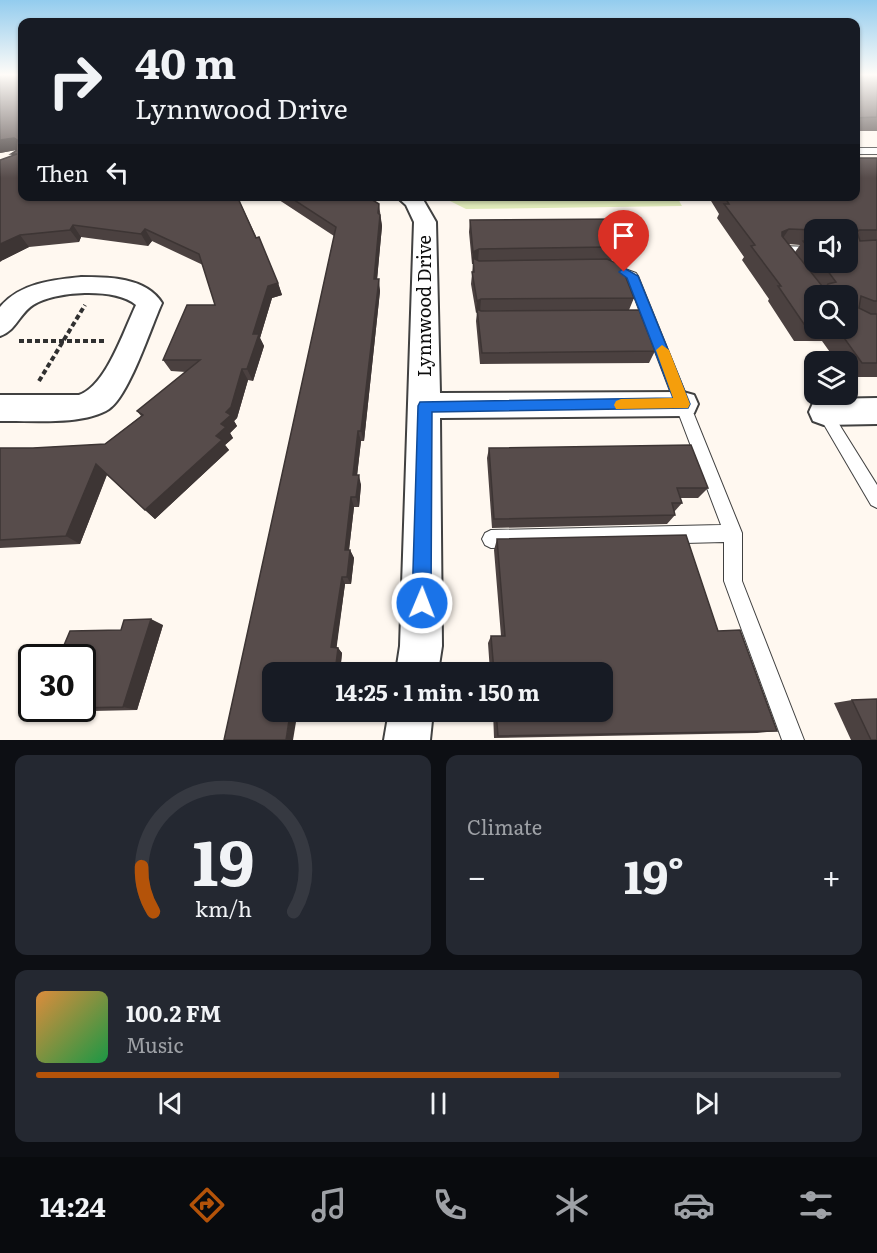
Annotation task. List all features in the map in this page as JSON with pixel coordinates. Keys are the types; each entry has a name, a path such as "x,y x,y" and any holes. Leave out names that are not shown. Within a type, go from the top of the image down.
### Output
{"street":[{"name":"Lynnwood Drive","path":"412,201 424,222 425,406 421,646 419,662"},
{"path":"5,333 16,305 36,293 62,287 125,290 139,294 149,303 111,388 98,401 79,407 11,407"},
{"path":"425,406 683,404"},
{"path":"824,412 877,411"},
{"path":"407,740 409,722"}],"lane":[{"path":"860,151 877,151"},
{"path":"787,259 779,249 804,250"},
{"path":"593,266 604,265 632,276 644,316 683,404 733,533 733,581 793,740"},
{"path":"824,412 877,500"},
{"path":"491,539 733,533"}],"path":[{"path":"11,407 63,341 96,287"},
{"path":"5,333 63,341 132,341"}],"green space":[{"path":"450,201 679,201 682,206 466,209"}],"building":[{"path":"0,110 18,110 18,201 239,201 256,238 259,237 278,283 268,286 253,334 259,334 247,369 242,369 231,407 226,412 231,415 221,424 226,427 216,436 222,440 145,510 96,464 66,536 0,540 0,448 105,444 143,415 137,411 200,360 163,360 187,305 215,305 199,254 145,229 141,234 73,225 70,230 20,235 0,244 0,160 17,154 11,154 16,151 17,140 14,138 0,140"},
{"path":"860,110 877,110 877,117 860,118"},
{"path":"860,158 877,158 877,230 858,231 858,219 804,219 804,230 789,229 782,232 782,236 804,264 804,273 812,273 821,285 804,285 804,324 778,286 781,286 751,246 755,245 724,204 729,204 727,201 860,201"},
{"path":"296,201 374,201 379,204 378,213 380,215 374,279 379,279 361,431 358,431 353,475 359,475 356,497 351,497 345,550 350,550 347,577 342,577 331,647 338,648 336,662 262,662 262,722 289,722 286,740 224,740 336,227"},
{"path":"623,219 635,246 614,247 615,249 608,247 479,249 473,252 470,220"},
{"path":"858,235 860,241 877,240 877,301 861,296 859,308 871,314 877,314 877,363 862,363 858,357 858,351 853,351 845,339 858,339 858,285 828,285 836,282 829,273 858,273"},
{"path":"473,258 479,261 607,259 621,265 634,298 481,299 477,301 472,272 474,272"},
{"path":"477,309 481,311 639,310 655,351 482,353"},
{"path":"691,445 708,488 677,488 682,503 672,503 675,515 494,519 489,448"},
{"path":"686,535 718,631 740,630 777,731 498,736 497,722 613,722 613,662 493,662 491,636 505,636 497,539"},
{"path":"151,619 123,707 96,708 96,644 64,644 70,631 121,630 124,620"},
{"path":"877,699 877,740 871,740 852,700"}],"slow traffic":[{"path":"621,405 683,404 662,350"}],"route":[{"path":"422,603 425,406 683,404 650,316 632,276 624,272"}]}
